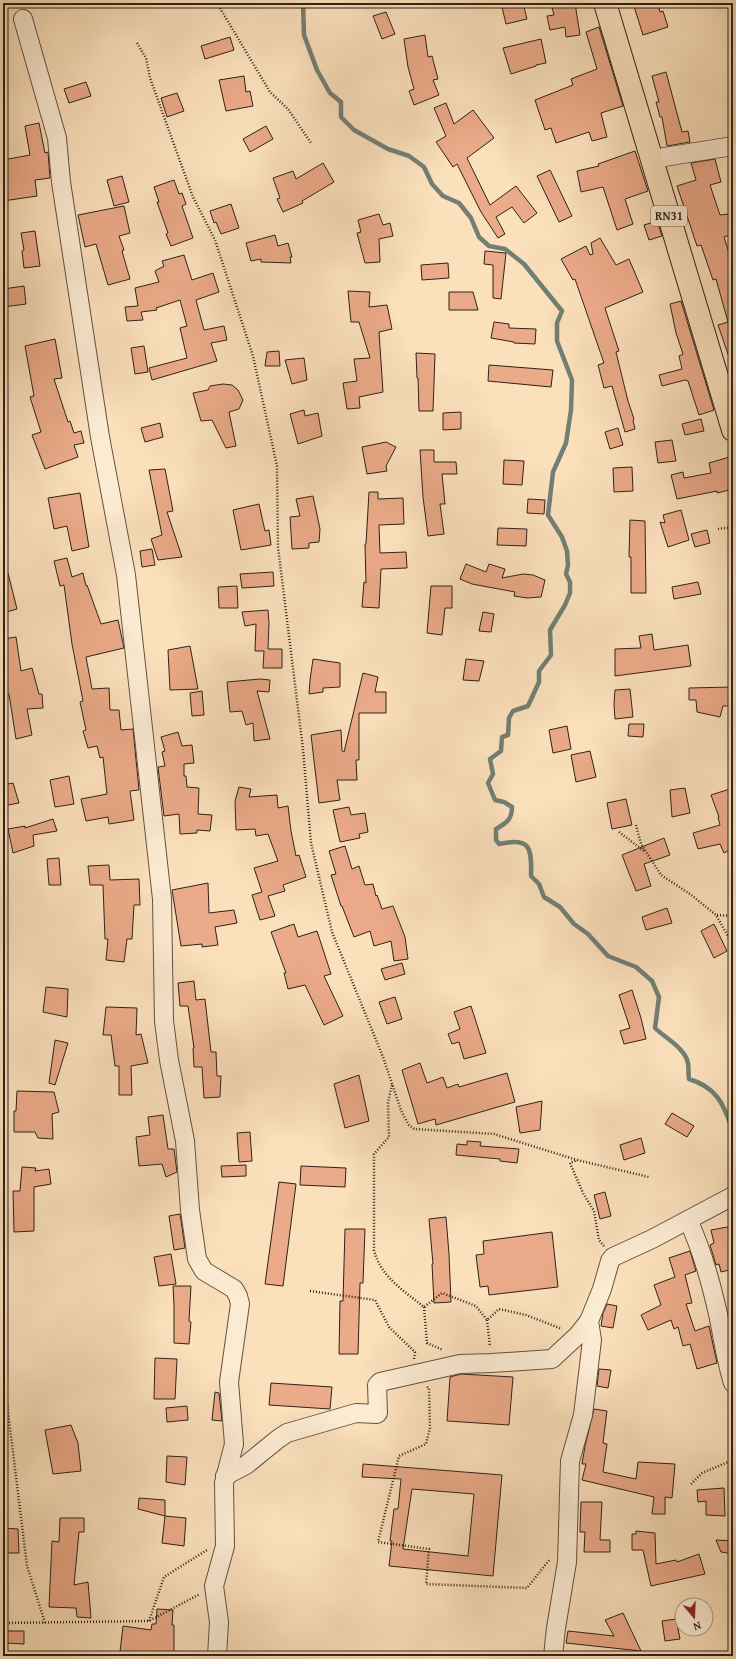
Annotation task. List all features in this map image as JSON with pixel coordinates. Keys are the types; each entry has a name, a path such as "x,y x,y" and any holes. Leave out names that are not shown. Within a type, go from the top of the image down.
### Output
{"main road":[{"name":"RN31","path":"605,3 733,430"}],"street":[{"path":"23,19 57,138 61,182 100,437 126,575 162,899 164,1021 169,1060 185,1141 190,1210 197,1259 204,1271 234,1289 240,1304 229,1382 234,1444 225,1476 226,1546 214,1586 219,1622 217,1656"},
{"path":"652,159 733,146"},
{"path":"225,1476 246,1466 278,1439 287,1434 356,1413 377,1414 378,1383 460,1364 552,1359 578,1335 589,1321 602,1289 610,1261 613,1257 733,1196"},
{"path":"688,1220 700,1248 717,1312 726,1361 733,1383"},
{"path":"553,1656 567,1562 570,1461 583,1415 592,1340 589,1321"}],"path":[{"path":"217,3 270,92 288,110 311,143"},
{"path":"137,43 146,58 150,78 193,197 215,240 253,356 278,466 278,547 303,749 311,844 332,932 383,1057 402,1113 409,1125 414,1129 494,1134 577,1160 649,1177"},
{"path":"718,529 733,527"},
{"path":"636,825 641,844 661,875 690,894 716,915 733,945"},
{"path":"619,832 646,852"},
{"path":"716,915 733,916"},
{"path":"392,1085 388,1102 389,1137 374,1154 374,1250 377,1262 392,1282 424,1306 427,1343 454,1355 460,1364"},
{"path":"577,1160 570,1164 583,1193 594,1211 599,1240 613,1257"},
{"path":"3,1239 5,1254 3,1265"},
{"path":"310,1292 375,1300 389,1327 415,1352 411,1376 429,1388 430,1428 426,1444 399,1456 378,1542 429,1549 426,1584 527,1588 568,1537"},
{"path":"424,1306 442,1292 476,1306 487,1320 492,1363"},
{"path":"487,1320 499,1309 526,1315 578,1335"},
{"path":"3,1371 27,1566 45,1623"},
{"path":"692,1484 702,1472 733,1460"},
{"path":"148,1621 164,1577 226,1538"},
{"path":"3,1624 148,1621 214,1586"}],"building":[{"path":"501,3 523,3 527,19 506,24"},
{"path":"551,3 575,3 580,35 566,37 565,27 550,30 547,16 554,15"},
{"path":"633,3 658,3 660,12 663,11 668,27 643,35"},
{"path":"386,12 395,34 382,39 373,16"},
{"path":"599,27 623,106 601,113 607,137 592,141 589,132 556,143 551,128 545,130 535,100 573,85 571,79 597,69 586,32"},
{"path":"425,35 428,57 432,56 438,79 433,80 439,95 414,105 409,91 414,89 408,67 404,39"},
{"path":"230,37 234,50 205,59 201,46"},
{"path":"541,39 546,63 511,74 503,48"},
{"path":"666,72 682,132 688,131 690,142 667,146 662,117 660,117 656,102 659,102 652,76"},
{"path":"244,76 246,92 250,91 253,106 226,111 219,80"},
{"path":"86,82 91,96 69,103 64,89"},
{"path":"177,93 184,111 167,117 161,98"},
{"path":"446,103 454,124 473,110 494,138 467,158 490,205 516,186 537,213 524,223 512,207 496,217 505,234 498,238 481,212 457,164 453,167 436,142 446,136 434,108"},
{"path":"39,123 45,153 48,152 50,178 35,180 37,196 3,201 3,189 5,189 3,160 30,155 25,126"},
{"path":"266,126 273,139 250,152 243,139"},
{"path":"635,151 648,191 625,199 633,224 617,230 603,187 581,192 577,171 599,166 598,164"},
{"path":"715,159 721,182 710,185 720,215 728,214 733,231 733,234 724,237 733,266 733,362 731,363 718,325 728,322 716,279 713,280 701,245 697,246 677,186 696,180 691,163"},
{"path":"323,163 334,182 302,201 303,203 283,212 277,199 280,198 273,178 293,171 296,179"},
{"path":"550,170 572,216 559,222 537,176"},
{"path":"122,176 129,202 114,206 107,180"},
{"path":"174,180 179,194 182,193 186,204 182,206 193,238 171,246 166,234 168,233 157,202 159,202 154,187"},
{"path":"231,204 239,228 221,234 216,222 214,223 210,211"},
{"path":"124,206 130,233 119,236 124,250 122,251 130,279 108,285 96,244 85,247 78,215"},
{"path":"379,214 383,225 390,223 393,236 379,239 380,262 365,263 357,233 361,232 358,220"},
{"path":"657,221 662,236 649,240 644,225"},
{"path":"35,231 40,266 24,268 22,251 24,250 21,233"},
{"path":"275,235 278,246 288,243 292,257 290,257 291,263 261,262 261,259 251,261 246,243"},
{"path":"600,238 616,265 629,259 643,292 605,308 619,351 616,352 634,419 635,429 625,432 612,386 604,388 598,365 604,363 575,279 573,280 561,259 586,246 590,255 593,254 591,243"},
{"path":"485,251 506,253 501,299 493,298 493,265 484,264"},
{"path":"184,255 192,280 213,273 219,292 196,300 204,330 224,326 227,340 211,343 217,361 152,380 149,368 187,358 180,328 187,326 180,300 156,308 157,310 141,312 143,320 127,321 125,307 138,306 135,288 159,282 155,271 164,266 162,261"},
{"path":"448,263 449,278 422,280 421,265"},
{"path":"24,286 26,304 3,307 3,289"},
{"path":"348,291 370,292 369,307 387,305 392,329 379,332 383,392 359,397 360,408 347,409 343,383 357,381 354,359 370,358 359,322 351,322"},
{"path":"449,292 473,292 478,310 449,310"},
{"path":"681,301 714,410 699,415 688,381 685,380 662,386 659,375 682,369 679,356 683,354 676,333 670,304"},
{"path":"494,322 509,324 509,328 536,329 535,344 514,343 491,338"},
{"path":"55,339 62,378 54,379 68,422 70,421 74,433 81,431 84,443 74,445 78,457 45,469 32,435 41,432 30,397 34,396 25,346"},
{"path":"144,346 148,372 135,374 131,348"},
{"path":"279,351 280,366 265,366 267,352"},
{"path":"416,353 435,354 433,411 419,411"},
{"path":"304,358 307,380 292,384 285,360"},
{"path":"489,365 553,370 551,387 488,381"},
{"path":"223,384 232,385 238,390 243,400 239,409 229,412 236,446 226,448 212,420 201,421 193,393 208,390 210,386"},
{"path":"304,410 305,416 318,413 322,436 298,444 290,414"},
{"path":"461,412 461,429 443,430 443,413"},
{"path":"701,419 704,431 685,435 682,424"},
{"path":"160,423 163,437 145,442 141,428"},
{"path":"618,428 623,445 610,449 605,432"},
{"path":"672,440 676,461 658,463 655,442"},
{"path":"386,442 396,447 386,466 387,471 367,474 362,447"},
{"path":"420,450 434,450 434,462 456,462 457,474 442,474 445,504 440,504 444,534 428,536 423,497"},
{"path":"733,456 733,489 677,499 671,475 683,472 684,478 711,473 709,463"},
{"path":"504,460 524,461 522,485 503,484"},
{"path":"632,467 633,491 614,492 613,468"},
{"path":"165,469 173,511 167,512 182,557 158,560 151,539 162,535 149,470"},
{"path":"369,492 378,492 378,499 403,498 404,524 379,525 380,553 406,552 407,568 381,569 379,608 362,607 364,582 366,583 365,544"},
{"path":"80,493 89,547 72,551 67,526 54,529 48,498"},
{"path":"313,496 320,529 319,542 309,543 309,548 292,549 290,517 300,516 296,499"},
{"path":"528,499 545,500 544,514 527,513"},
{"path":"259,504 265,531 269,530 271,545 241,550 233,510"},
{"path":"681,510 689,540 668,547 660,522 665,523 663,515"},
{"path":"630,520 645,521 646,593 631,593 631,557 629,557"},
{"path":"498,528 527,529 526,546 497,545"},
{"path":"707,530 710,543 695,547 691,534"},
{"path":"152,549 155,565 142,567 140,551"},
{"path":"67,558 72,577 83,573 86,586 87,585 101,624 118,620 124,648 86,657 92,689 109,688 110,710 119,710 121,730 133,729 139,790 130,791 134,820 109,824 108,817 86,821 81,799 107,794 103,757 100,758 97,746 88,748 83,731 86,730 80,702 83,701 72,644 64,585 60,586 54,561"},
{"path":"466,564 486,572 489,564 505,569 502,578 523,574 533,575 545,580 541,597 527,598 514,596 515,592 472,584 460,579"},
{"path":"273,572 274,586 242,588 240,574"},
{"path":"3,573 8,573 17,609 3,613"},
{"path":"698,582 701,594 674,599 672,587"},
{"path":"237,586 238,608 219,608 218,587"},
{"path":"431,586 452,586 452,608 445,608 442,635 427,633"},
{"path":"268,610 268,649 282,649 282,668 263,668 264,651 255,651 256,624 245,626 242,612"},
{"path":"483,612 494,614 491,632 479,631"},
{"path":"652,634 654,650 688,645 691,666 615,676 615,649 641,648 639,636"},
{"path":"16,637 21,671 32,668 39,694 42,694 43,708 27,709 32,735 16,739 9,694 3,694 3,639"},
{"path":"190,646 198,689 170,690 168,650"},
{"path":"313,659 340,663 340,687 323,688 323,692 309,694"},
{"path":"466,659 484,661 479,681 463,680"},
{"path":"363,673 378,677 375,692 386,692 386,713 359,713 359,760 356,760 357,780 337,780 340,800 319,803 311,735 341,730 342,751 344,752"},
{"path":"260,679 270,680 269,692 257,691 270,739 254,741 253,723 246,725 242,711 230,712 227,682"},
{"path":"733,687 733,706 723,706 720,717 697,712 696,700 689,700 689,688"},
{"path":"630,689 633,717 615,719 615,690"},
{"path":"202,691 204,715 192,716 190,693"},
{"path":"629,724 644,724 643,737 628,736"},
{"path":"567,726 571,749 553,753 549,730"},
{"path":"178,732 182,746 192,745 194,763 184,764 184,776 186,776 187,787 199,788 198,814 212,815 210,831 197,830 197,833 180,834 179,814 164,816 158,767 165,766 162,752 165,751 161,737"},
{"path":"590,751 596,777 576,782 571,755"},
{"path":"69,776 74,804 55,807 50,780"},
{"path":"13,783 19,803 3,806 3,785"},
{"path":"239,787 251,789 249,797 277,795 278,808 288,806 296,856 299,855 306,877 283,885 285,891 268,896 275,916 260,920 252,895 262,892 254,868 278,861 268,834 256,836 255,829 236,830 235,801"},
{"path":"685,788 690,813 672,817 670,790"},
{"path":"733,788 733,856 730,856 728,851 724,853 720,844 698,849 693,833 720,825 719,817 711,795"},
{"path":"626,799 632,825 612,829 607,803"},
{"path":"349,807 351,815 365,813 368,832 359,834 360,838 340,842 333,810"},
{"path":"53,819 57,831 33,835 34,846 13,853 8,829 25,826 25,828"},
{"path":"664,838 670,855 644,864 651,886 636,891 622,855"},
{"path":"345,846 352,869 359,866 365,885 373,884 376,896 377,895 382,909 393,906 405,937 408,959 394,961 391,941 374,946 370,931 354,937 341,906 331,875 336,874 329,851"},
{"path":"59,858 61,885 49,885 47,859"},
{"path":"109,865 110,880 139,879 140,905 134,905 132,939 127,939 124,962 106,960 108,939 105,939 103,885 90,885 88,866"},
{"path":"208,883 209,913 234,910 237,923 215,927 218,945 202,947 202,944 181,946 172,890"},
{"path":"667,908 672,923 646,930 642,917"},
{"path":"294,924 298,937 317,931 331,974 324,976 343,1016 324,1025 305,985 288,989 284,973 286,973 271,932"},
{"path":"714,924 727,951 714,958 701,931"},
{"path":"402,963 405,974 385,980 381,969"},
{"path":"194,981 196,1000 205,999 211,1052 216,1052 217,1076 221,1076 220,1097 204,1098 202,1067 194,1067 194,1048 188,1006 180,1006 178,983"},
{"path":"46,987 68,989 67,1017 43,1012"},
{"path":"632,990 646,1039 624,1044 620,1031 630,1028 619,995"},
{"path":"395,997 402,1019 387,1024 379,1002"},
{"path":"471,1006 486,1053 464,1059 459,1042 452,1044 448,1034 460,1029 454,1012"},
{"path":"106,1007 137,1008 136,1035 141,1034 148,1063 131,1066 132,1095 119,1095 119,1066 115,1066 111,1035 103,1035"},
{"path":"55,1040 68,1043 55,1085 49,1083"},
{"path":"420,1063 427,1083 443,1077 447,1088 458,1084 459,1087 507,1073 515,1102 436,1125 435,1119 418,1124 402,1070"},
{"path":"359,1075 369,1121 345,1128 334,1084"},
{"path":"17,1091 54,1092 59,1112 52,1114 53,1139 38,1138 35,1132 14,1132 14,1111 16,1111"},
{"path":"542,1101 540,1130 520,1133 516,1107"},
{"path":"672,1113 694,1126 687,1137 665,1124"},
{"path":"163,1115 168,1149 174,1149 177,1172 166,1177 162,1164 139,1166 136,1137 150,1135 148,1117"},
{"path":"250,1132 252,1161 239,1162 237,1133"},
{"path":"641,1138 645,1153 624,1160 620,1145"},
{"path":"467,1141 481,1142 480,1146 519,1149 517,1163 500,1161 500,1159 456,1155 457,1144 467,1145"},
{"path":"246,1165 246,1176 222,1177 221,1166"},
{"path":"301,1166 346,1168 345,1187 300,1185"},
{"path":"22,1167 36,1168 35,1171 49,1169 51,1184 34,1187 34,1231 14,1232 13,1191 20,1191"},
{"path":"279,1182 296,1184 283,1286 265,1284"},
{"path":"605,1192 611,1216 600,1219 594,1195"},
{"path":"180,1214 185,1248 174,1250 169,1216"},
{"path":"446,1217 451,1302 434,1303 433,1264 429,1219"},
{"path":"733,1226 733,1269 721,1272 719,1264 716,1265 710,1245 714,1243 711,1230"},
{"path":"345,1229 365,1229 363,1283 360,1283 358,1354 339,1354 340,1301 343,1301"},
{"path":"552,1232 558,1287 489,1295 488,1286 480,1287 476,1255 484,1254 483,1241"},
{"path":"690,1251 696,1271 685,1275 692,1303 686,1304 695,1331 709,1326 717,1363 697,1369 690,1344 683,1346 678,1327 674,1329 671,1320 648,1330 641,1315 661,1305 654,1285 675,1277 669,1258"},
{"path":"171,1254 176,1284 159,1286 154,1257"},
{"path":"173,1286 191,1286 189,1321 191,1322 189,1344 174,1343"},
{"path":"607,1304 617,1306 613,1328 601,1326 603,1313"},
{"path":"155,1358 177,1359 175,1399 154,1399"},
{"path":"599,1369 611,1370 608,1388 597,1386"},
{"path":"461,1374 513,1377 509,1425 447,1421 450,1377"},
{"path":"271,1383 332,1387 330,1409 269,1405"},
{"path":"215,1392 219,1393 222,1421 212,1420"},
{"path":"187,1406 188,1420 167,1422 166,1408"},
{"path":"594,1409 607,1411 603,1443 607,1444 603,1472 636,1479 638,1462 675,1464 672,1498 665,1497 665,1514 652,1514 654,1497 582,1480 586,1464 582,1464 585,1446"},
{"path":"71,1425 78,1443 81,1471 53,1474 45,1430"},
{"path":"167,1456 187,1457 185,1485 166,1482"},
{"path":"363,1464 502,1475 493,1576 389,1566 394,1509 398,1509 401,1479 362,1477","holes":["412,1489 474,1494 468,1556 403,1549"]},
{"path":"724,1488 725,1516 706,1515 706,1501 698,1502 697,1490"},
{"path":"139,1498 165,1500 165,1516 138,1509"},
{"path":"581,1502 602,1502 600,1540 610,1540 610,1552 584,1552 585,1532 580,1532"},
{"path":"165,1516 186,1518 184,1546 162,1543"},
{"path":"60,1518 84,1518 84,1532 79,1532 74,1585 88,1582 91,1618 77,1617 76,1608 49,1607 52,1541 59,1542"},
{"path":"3,1528 18,1529 19,1553 3,1553"},
{"path":"636,1531 655,1533 656,1564 676,1560 677,1562 699,1554 705,1574 651,1586 643,1550 632,1550 632,1534 636,1534"},
{"path":"716,1540 733,1541 733,1554 721,1552"},
{"path":"157,1609 173,1610 172,1625 174,1625 174,1654 120,1652 123,1626 151,1630 152,1624 156,1624"},
{"path":"623,1613 641,1651 566,1643 568,1631 614,1636 605,1620"},
{"path":"674,1619 674,1637 680,1637 680,1639 665,1641 662,1621"},
{"path":"5,1631 24,1631 24,1644 5,1643"}],"waterway":[{"path":"303,3 304,35 317,70 330,93 341,102 341,117 354,130 388,149 409,156 424,167 432,184 443,196 459,203 471,218 479,237 489,246 505,249 524,264 562,311 557,323 557,341 572,380 571,410 566,443 553,472 548,515 562,537 567,551 568,565 566,574 570,582 570,593 565,605 550,630 551,655 539,671 539,682 528,706 513,711 509,718 508,735 502,737 501,751 490,759 493,774 488,783 495,800 504,802 512,807 511,815 508,821 496,829 496,840 499,844 517,842 523,843 527,846 531,858 531,876 539,884 544,897 560,907 574,924 588,934 608,956 636,967 652,981 659,997 655,1028 683,1053 688,1063 689,1079 705,1086 717,1096 725,1110 731,1126 733,1127"}]}
